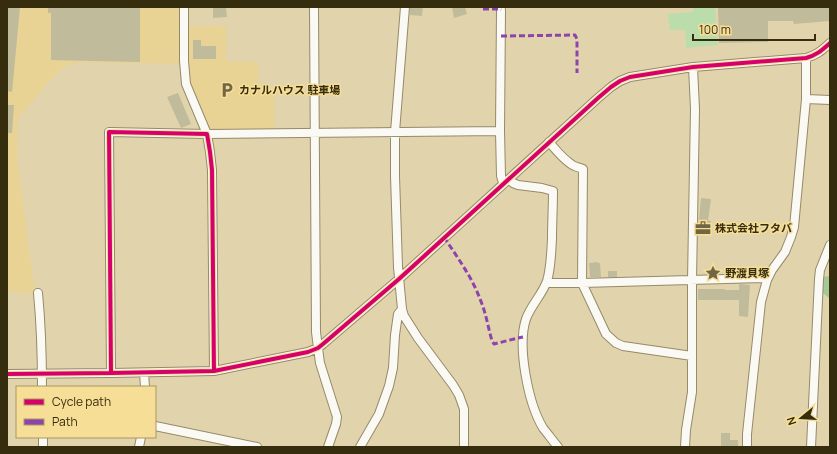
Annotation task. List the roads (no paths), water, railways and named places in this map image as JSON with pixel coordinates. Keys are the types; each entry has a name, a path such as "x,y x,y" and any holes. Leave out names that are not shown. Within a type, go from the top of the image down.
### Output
{"street":[{"path":"184,7 184,61 186,84 207,134 212,170 214,371"},
{"path":"314,7 316,332 320,363 337,417 328,447"},
{"path":"405,7 395,132 398,279 402,309 404,316 415,333 459,395 464,409 464,447"},
{"path":"501,10 501,176 506,181 518,185 553,191 551,264 546,283 527,318 523,337 527,383 538,418 543,428 558,447"},
{"path":"7,374 214,371 308,352 318,348 398,279 598,98 620,81 630,77 708,65 806,58 819,53 830,43"},
{"path":"747,447 761,302 767,280 772,270 785,252 794,227 806,99 806,58"},
{"path":"685,447 692,392 695,109 693,67"},
{"path":"806,99 830,100"},
{"path":"111,373 109,132 207,134 500,131"},
{"path":"549,142 561,156 572,165 583,169 582,283 606,334 616,343 627,347 692,356"},
{"path":"811,447 818,279 830,245"},
{"path":"546,283 762,278 767,280"},
{"path":"38,293 41,330 42,386"},
{"path":"360,447 379,414 390,386 398,314 402,309"},
{"path":"144,372 145,386"},
{"path":"156,426 257,447"}],"place":[{"name":"カナルハウス 駐車場","path":"227,90"},
{"name":"株式会社フタバ","path":"703,228"},
{"name":"野渡貝塚","path":"713,273"}]}
